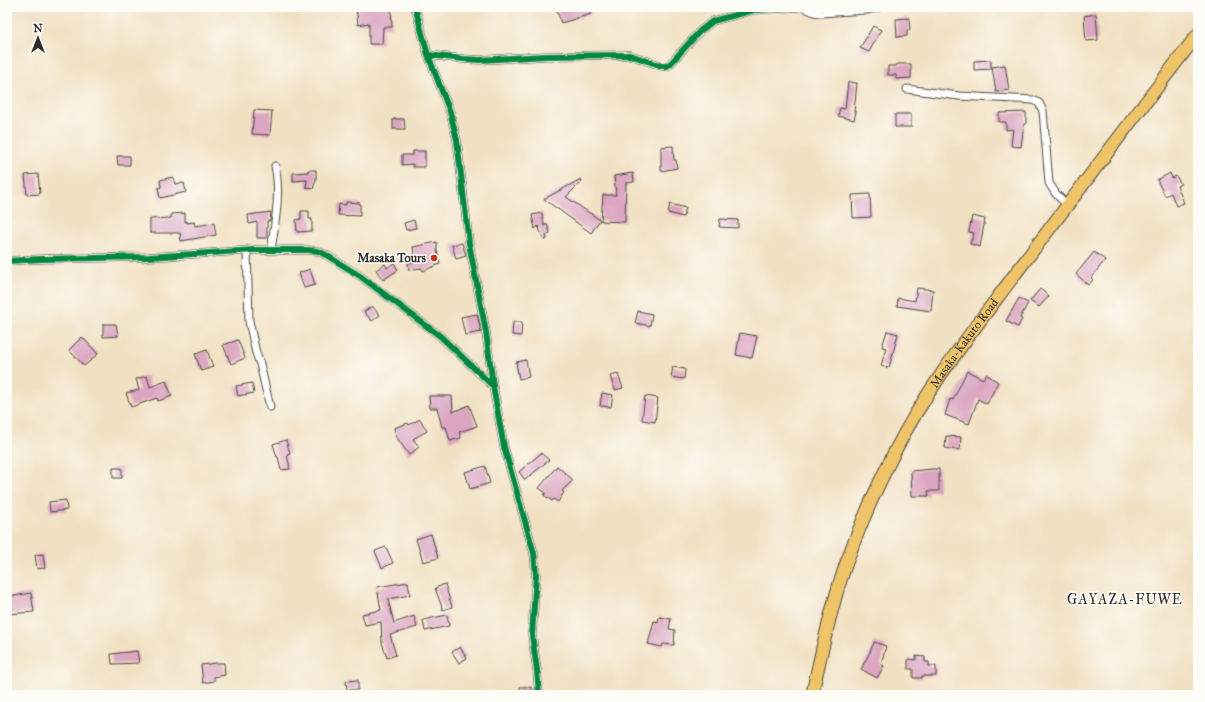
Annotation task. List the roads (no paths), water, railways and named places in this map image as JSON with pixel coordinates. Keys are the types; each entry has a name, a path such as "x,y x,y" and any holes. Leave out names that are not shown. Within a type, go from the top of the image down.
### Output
{"highway":[{"name":"Masaka-Kakuto Road","path":"812,695 823,641 839,584 852,547 895,451 935,383 981,319 1198,34"}],"street":[{"path":"414,7 428,55 446,101 457,140 469,243 486,332 493,386 504,447 534,553 536,575 532,635 539,695"},
{"path":"428,55 480,60 546,56 630,55 666,66 671,63 700,31 713,21 754,10 798,7"},
{"path":"803,7 814,12 827,12 866,10 880,7"},
{"path":"907,89 959,96 1033,100 1039,103 1043,111 1049,183 1056,194 1067,205"},
{"path":"272,250 277,194 277,174 275,166"},
{"path":"7,261 149,257 247,250 318,251 360,276 440,336 493,386"},
{"path":"247,250 248,321 270,407"}],"place":[{"name":"Masaka Tours","path":"434,258"}],"district":[{"name":"GAYAZA-FUWE","path":"1125,599"}]}
